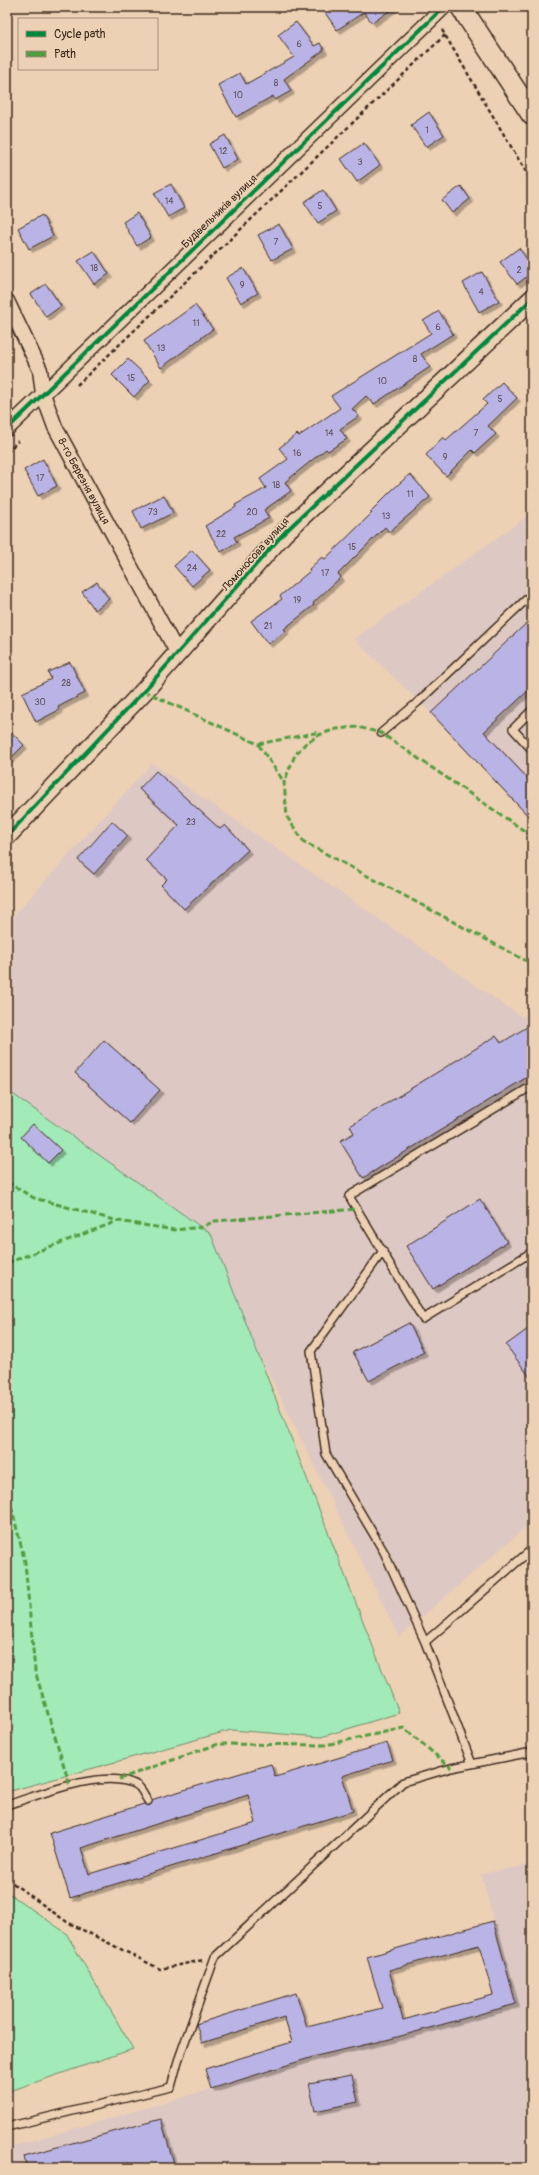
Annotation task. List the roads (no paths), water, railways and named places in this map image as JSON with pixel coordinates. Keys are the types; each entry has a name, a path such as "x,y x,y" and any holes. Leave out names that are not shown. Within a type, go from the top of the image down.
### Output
{"main road":[{"path":"461,7 532,115"}],"street":[{"name":"Будівельників вулиця","path":"7,429 439,12"},
{"name":"Ломоносова вулиця","path":"7,836 178,654 284,533 532,299"},
{"name":"8-го Березня вулиця","path":"7,301 40,370 43,394 55,427 178,654"}],"lane":[{"path":"381,733 418,702 532,594"},
{"path":"532,710 513,729 532,750"},
{"path":"532,1086 350,1196 424,1319 532,1252"},
{"path":"382,1251 311,1351 326,1454 384,1552 425,1642 472,1764"},
{"path":"425,1642 532,1549"},
{"path":"7,2128 171,2087 215,1957 404,1782 472,1764 532,1752"},
{"path":"7,1805 87,1781 119,1779 139,1786 148,1801"}]}
